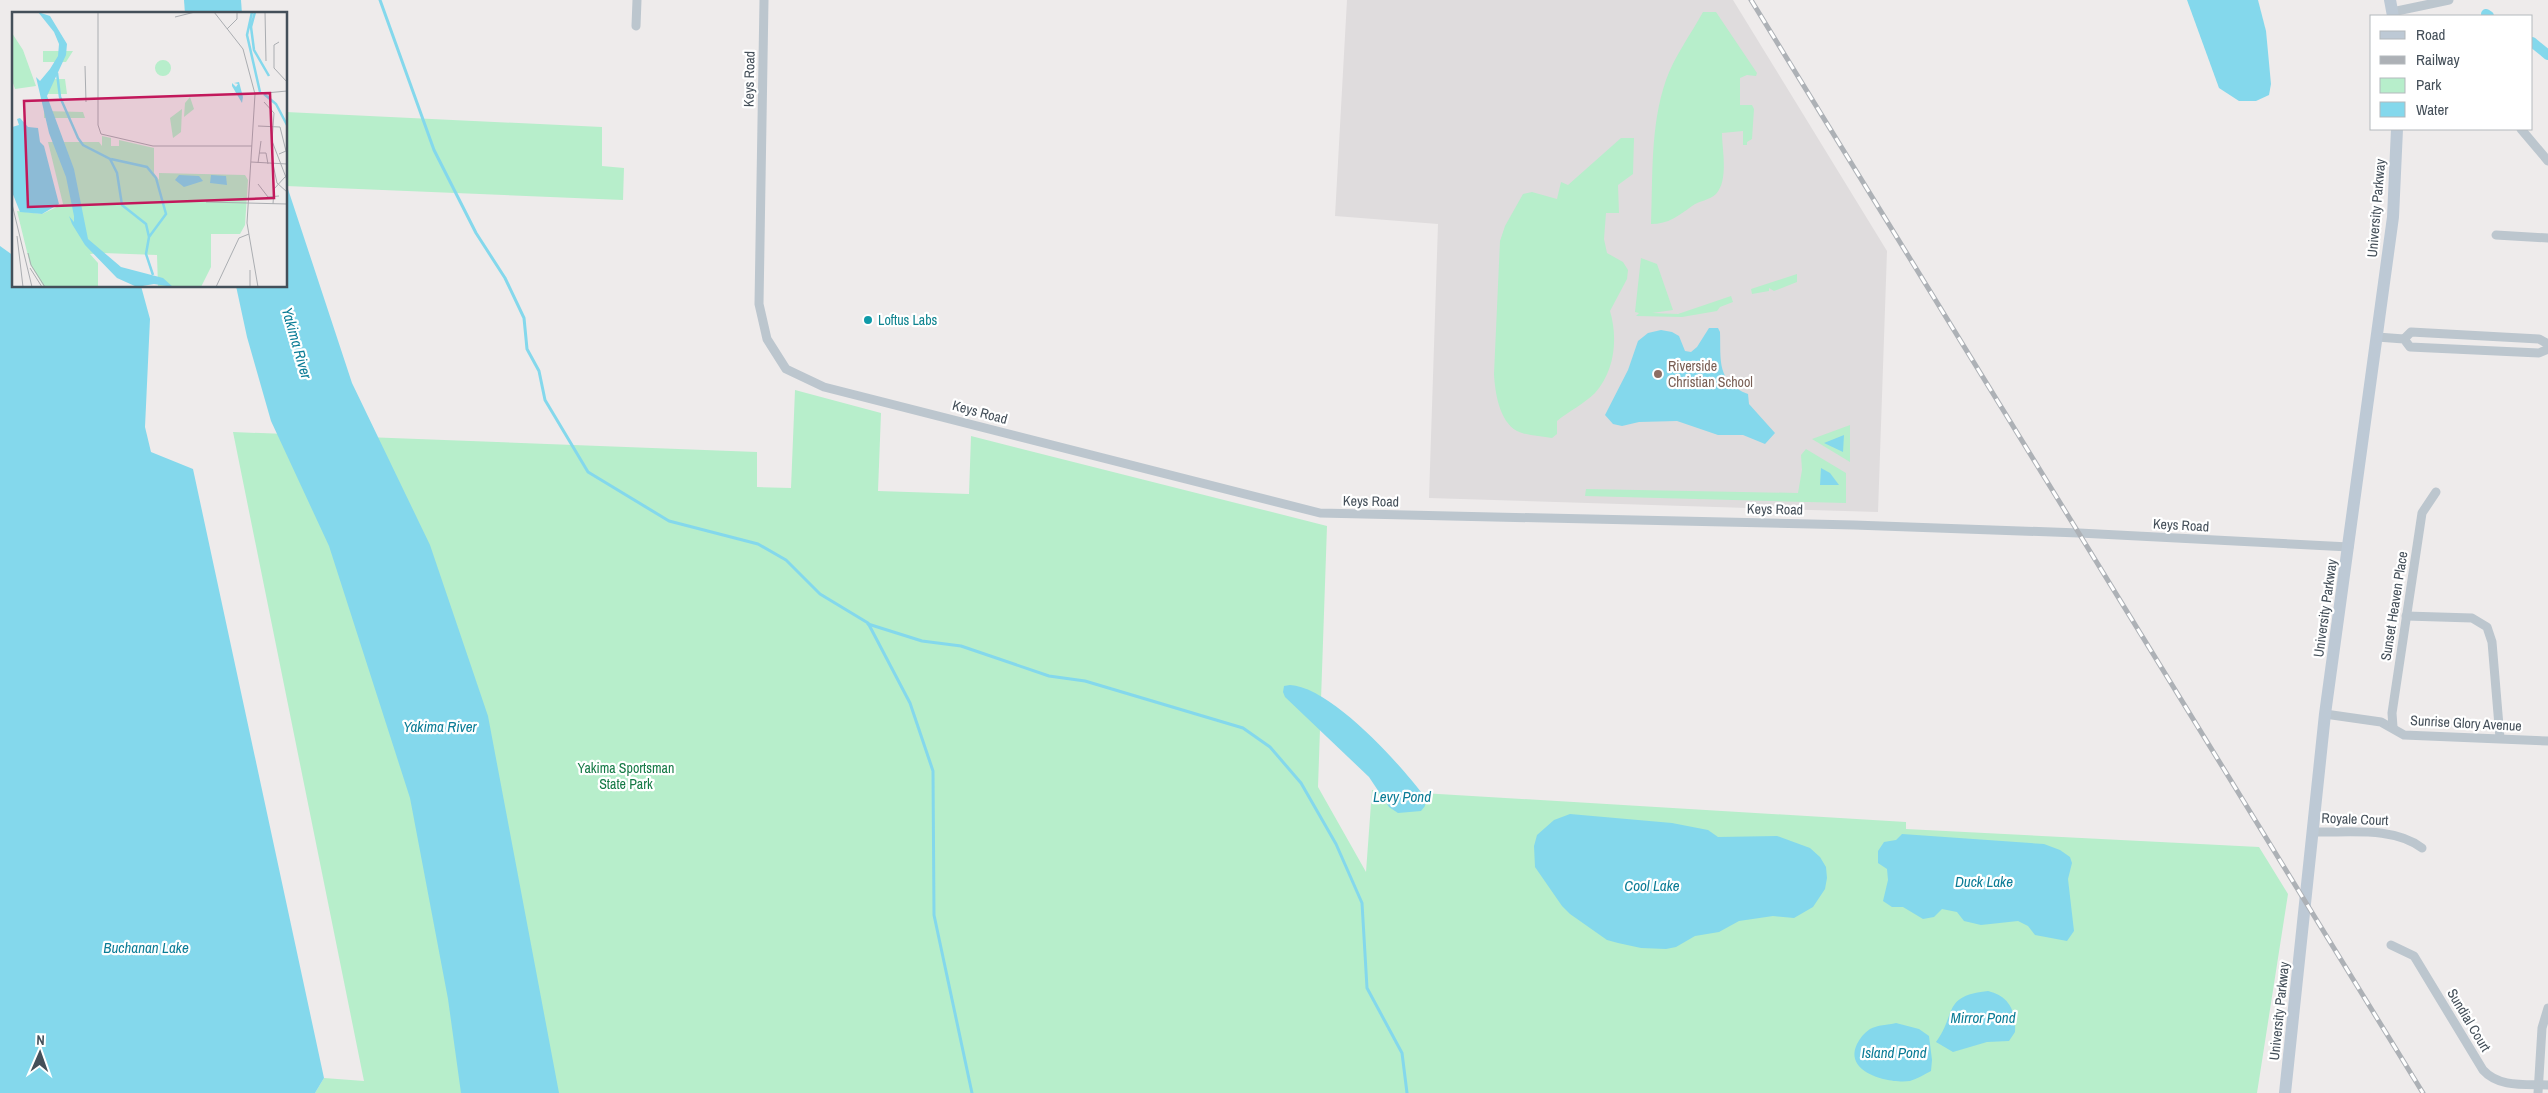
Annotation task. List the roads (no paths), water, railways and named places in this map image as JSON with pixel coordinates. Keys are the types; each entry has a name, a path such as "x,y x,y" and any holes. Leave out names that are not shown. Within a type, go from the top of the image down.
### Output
{"main road":[{"name":"University Parkway","path":"2285,1093 2325,714 2393,217 2397,130"}],"street":[{"path":"636,26 637,0"},
{"name":"Keys Road","path":"764,0 759,304 767,339 786,369 824,387 1320,514 1863,525 2079,533 2349,547"},
{"path":"2392,10 2449,0"},
{"path":"2522,130 2548,161"},
{"path":"2496,235 2548,238"},
{"path":"2404,339 2411,332 2539,339 2548,344"},
{"path":"2472,336 2472,350"},
{"path":"2377,337 2404,339 2410,347 2538,353 2548,349"},
{"name":"Sunset Heaven Place","path":"2393,727 2392,713 2422,513 2436,492"},
{"path":"2406,616 2472,618 2486,627 2492,642 2500,738"},
{"name":"Sunrise Glory Avenue","path":"2325,714 2381,722 2393,727 2404,735 2548,741"},
{"name":"Royale Court","path":"2313,832 2397,835 2412,840 2422,848"},
{"name":"Sundial Court","path":"2391,945 2414,956 2483,1070 2490,1077 2502,1082 2538,1089 2548,1085"},
{"path":"2538,1089 2542,1028 2548,1008"}],"water":[{"path":"184,0 241,0 242,12 185,12"},
{"path":"2187,0 2258,0 2266,31 2271,84 2269,95 2256,101 2239,101 2219,88"},
{"name":"Yakima River","path":"288,189 352,383 430,545 488,716 559,1093 461,1093 448,999 410,798 329,546 271,421 247,337 236,288 288,288"},
{"name":"Buchanan Lake","path":"0,246 12,255 12,288 142,288 150,319 145,427 151,452 193,469 324,1078 315,1093 0,1093"},
{"path":"1709,328 1718,328 1720,332 1721,361 1725,376 1730,383 1748,394 1749,404 1775,433 1765,444 1743,435 1718,435 1677,421 1639,422 1622,426 1613,424 1605,415 1628,370 1638,341 1648,333 1661,330 1672,332 1679,336 1685,351 1691,352 1697,347"},
{"path":"1844,435 1843,452 1824,443"},
{"path":"1821,468 1830,473 1839,485 1820,485"},
{"name":"Levy Pond","path":"1290,685 1307,689 1325,699 1363,729 1382,747 1424,796 1425,806 1421,811 1398,813 1389,807 1369,777 1285,697 1283,692 1284,686"},
{"name":"Cool Lake","path":"1570,814 1672,823 1708,830 1718,837 1777,836 1810,848 1820,857 1826,867 1825,889 1813,907 1794,918 1773,916 1739,921 1719,932 1695,936 1676,947 1666,949 1641,948 1607,940 1570,914 1562,906 1535,867 1534,846 1537,835 1554,820"},
{"name":"Duck Lake","path":"1902,834 2044,844 2060,850 2070,857 2072,863 2068,879 2074,931 2067,941 2035,935 2028,926 2018,921 1981,925 1964,921 1957,912 1942,909 1934,917 1923,919 1903,907 1892,907 1883,901 1888,880 1887,869 1878,863 1878,851 1884,842 1896,840"},
{"name":"Mirror Pond","path":"1988,991 2002,997 2013,1012 2015,1032 2009,1041 1987,1042 1953,1052 1936,1042 1957,1002 1973,993"},
{"name":"Island Pond","path":"1896,1023 1919,1029 1929,1036 1932,1060 1931,1071 1910,1081 1891,1081 1871,1074 1862,1069 1854,1054 1858,1042 1870,1029"}],"waterway":[{"path":"380,0 434,150 476,233 505,278 524,318 527,349 539,371 545,400 588,472 669,521 758,544 786,560 820,594 868,623 910,703 933,771 934,915 972,1093"},
{"path":"2533,43 2548,55"},
{"path":"868,624 922,641 961,646 1049,676 1085,681 1243,728 1270,747 1301,783 1336,844 1362,903 1367,988 1402,1053 1407,1093"}],"railway":[{"path":"1751,0 2423,1093"}],"place":[{"name":"Loftus Labs","path":"868,320"},
{"name":"Riverside Christian School","path":"1658,374"}],"park label":[{"name":"Yakima Sportsman State Park","path":"626,776"}]}
